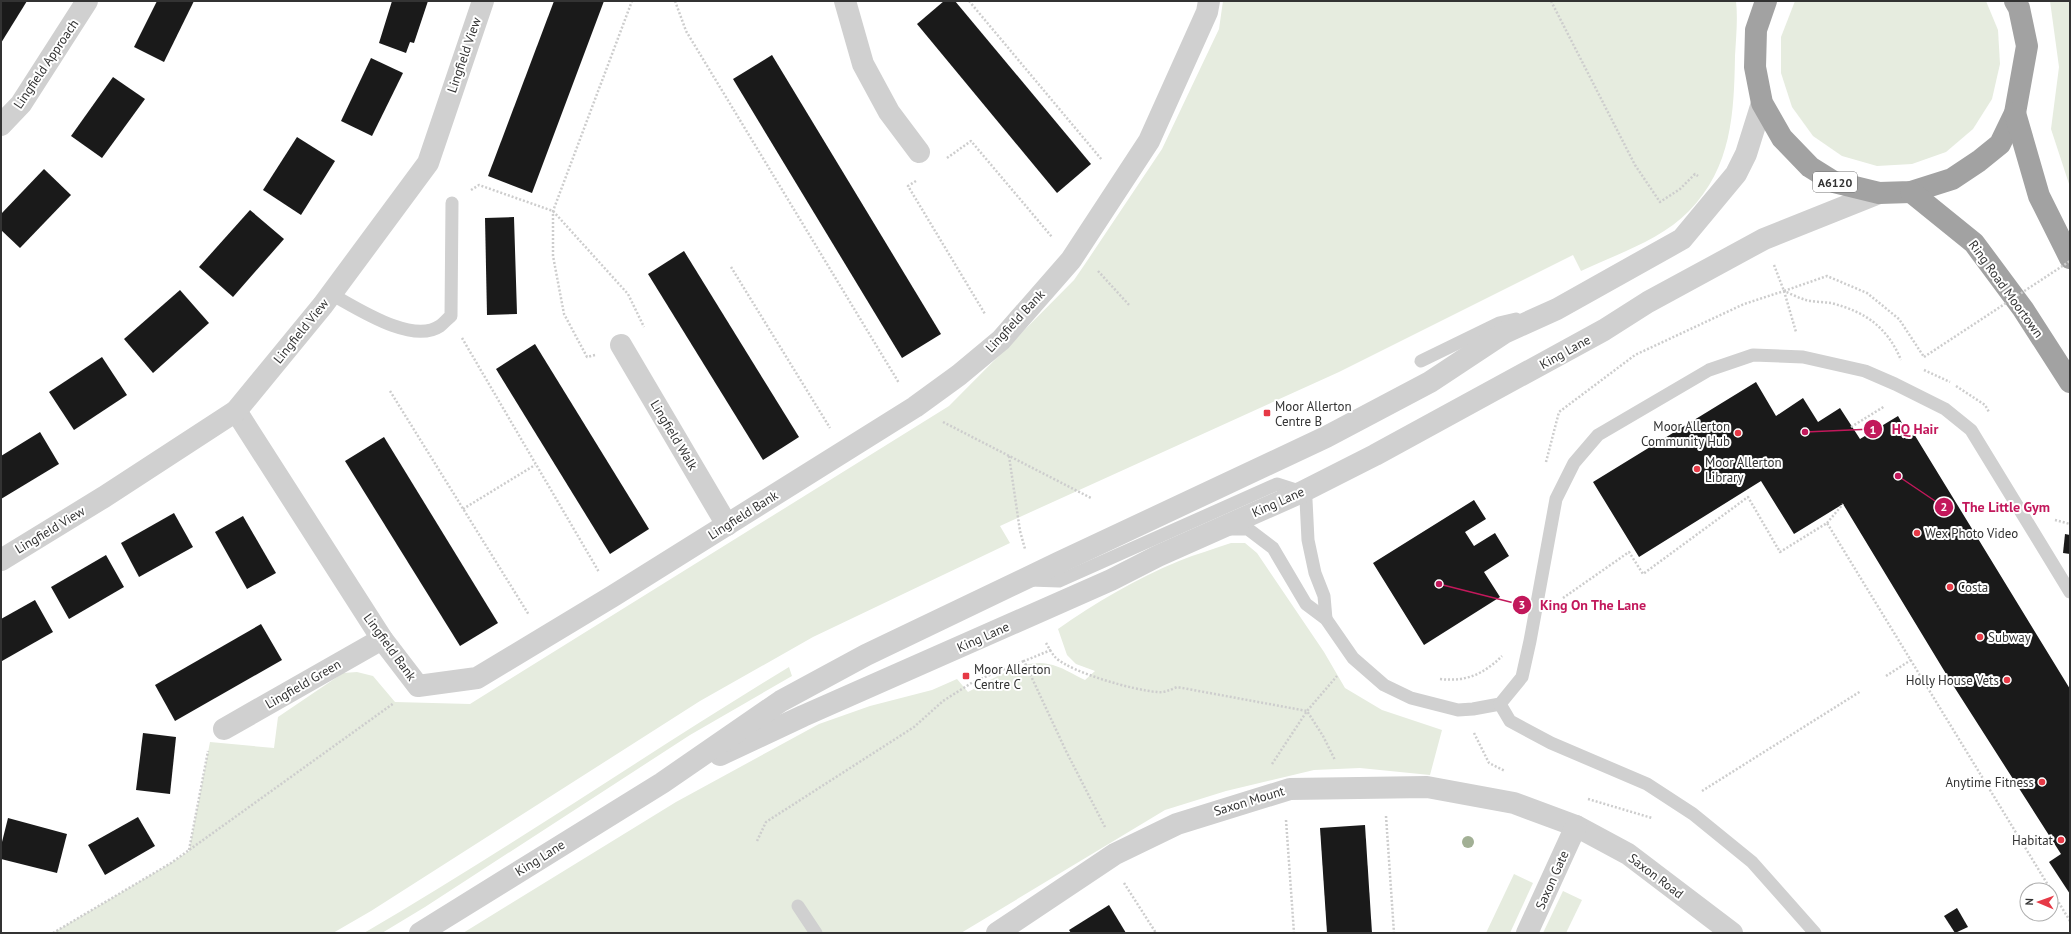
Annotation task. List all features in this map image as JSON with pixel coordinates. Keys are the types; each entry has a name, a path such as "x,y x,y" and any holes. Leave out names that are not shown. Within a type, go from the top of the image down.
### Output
{"highway":[{"name":"A6120","path":"1760,6 1756,30 1755,66 1762,102 1782,138 1810,167 1834,182 1879,193 1911,192 1952,179 1979,161 2000,144 2015,113 2028,46 2019,8 2015,1"},
{"name":"A6120","path":"2015,113 2039,196 2070,259"},
{"name":"Ring Road Moortown","path":"1911,192 1974,243 2023,309 2070,382"}],"street":[{"name":"Lingfield Approach","path":"1,125 21,104 87,1"},
{"name":"Lingfield View","path":"1,560 104,497 236,411 331,294 428,163 483,1"},
{"path":"845,1 863,64 889,112 919,152"},
{"path":"2028,46 2029,1"},
{"name":"Lingfield Bank","path":"236,411 382,639 418,686 477,678 613,596 916,407 1001,340 1071,260 1149,141 1208,6"},
{"name":"King Lane","path":"420,933 662,783 781,701 866,655 1326,437 1430,382 1504,333 1557,309 1682,239 1736,174 1746,154 1762,102"},
{"name":"King Lane","path":"662,783 804,716 1104,584 1218,529 1302,492 1375,455 1604,330 1648,302 1764,239 1879,193"},
{"name":"Lingfield Walk","path":"620,345 727,525"},
{"name":"Lingfield Green","path":"224,729 382,639"},
{"name":"Saxon Mount","path":"997,933 1115,854 1177,824 1284,790 1427,787 1514,803 1576,826"},
{"name":"Saxon Gate","path":"1527,933 1576,826"},
{"name":"Saxon Road","path":"1576,826 1628,854 1732,933"}],"lane":[{"path":"331,294 400,329 423,331 439,327 451,316 452,203"},
{"path":"1420,361 1499,323 1557,309"},
{"path":"1218,529 1248,529 1272,548 1306,604 1326,619 1353,658 1384,685 1411,698 1458,710 1500,704 1522,677 1556,499 1574,463 1598,435 1709,370 1753,355 1803,357 1865,371 1895,384 1945,410 1971,430 2070,592"},
{"path":"1024,580 1059,581 1278,484 1302,492 1306,500 1308,540 1315,573 1324,596 1326,619"},
{"path":"1500,704 1510,721 1551,743 1647,784 1693,814 1752,862 1815,933"},
{"path":"798,906 816,933"}],"path":[{"path":"452,203 479,185 553,211 628,294 645,326 620,345 587,357 564,314 553,256 553,211 632,1"},
{"path":"674,1 686,32 916,407 1091,498"},
{"path":"969,1 1122,183"},
{"path":"1551,1 1635,165 1660,202 1680,190 1695,174 1725,188"},
{"path":"1001,340 908,186 971,141 1071,260 1098,271 1130,306"},
{"path":"919,152 932,170"},
{"path":"1764,239 1784,291 1803,357"},
{"path":"1546,464 1559,412 1635,355 1744,304 1827,276 1867,293 1899,319 1924,357 2070,259"},
{"path":"731,267 844,452"},
{"path":"1784,291 1806,300 1830,303 1859,312 1880,326 1896,348 1902,362"},
{"path":"451,316 467,350 613,596"},
{"path":"390,391 543,638"},
{"path":"1852,427 1888,404"},
{"path":"463,509 535,464"},
{"path":"1539,594 1562,598 1629,552 1643,574 1748,497 1780,552 1827,524 1843,504"},
{"path":"1827,524 2070,921"},
{"path":"1046,643 1055,657 1069,667 1106,680 1156,692 1165,692 1177,688 1306,711 1323,736 1350,788"},
{"path":"757,841 766,822 914,727 943,702 973,682 1051,650"},
{"path":"1438,679 1450,680 1472,678 1489,668 1505,653"},
{"path":"1247,802 1306,711 1353,658"},
{"path":"1886,676 1911,660"},
{"path":"1024,661 1066,751 1107,830 1121,877 1156,933"},
{"path":"53,933 171,864 418,686"},
{"path":"1700,797 1702,791 1861,691"},
{"path":"189,851 210,742 224,729"},
{"path":"1474,733 1489,763 1508,772"},
{"path":"1384,787 1394,933"},
{"path":"1284,790 1294,933"}],"shaded area":[{"path":"1223,1 1736,1 1737,22 1733,98 1728,138 1722,158 1714,176 1703,194 1689,211 1665,230 1638,246 1581,271 1573,255 1339,372 1000,526 1010,543 813,637 700,701 371,911 333,933 53,933 189,851 210,742 274,748 278,717 343,673 357,672 373,676 395,702 470,704 949,406 1074,280 1085,264 1162,149 1219,29"},
{"path":"1795,1 1986,1 1998,30 2000,64 1992,99 1973,129 1946,152 1912,164 1877,166 1842,156 1813,136 1792,107 1781,73 1781,37"},
{"path":"2050,1 2070,1 2070,187 2051,129 2059,67"},
{"path":"1231,543 1245,543 1257,553 1324,652 1345,688 1382,710 1442,730 1430,775 1360,768 1314,770 1226,791 1165,810 961,933 463,933 676,802 819,724 870,706 932,690 957,679 968,692 996,677 1028,664 1039,663 1053,665 1085,680 1095,671 1076,664 1067,655 1058,629 1101,601 1148,575 1185,558"},
{"path":"789,667 792,676 690,735 425,907 382,933 364,933 524,835"},
{"path":"1514,874 1533,883 1510,933 1486,933"},
{"path":"1563,891 1582,900 1566,933 1543,933"}],"building":[{"path":"1,1 27,1 1,43"},
{"path":"157,1 194,1 164,62 134,47"},
{"path":"392,1 428,1 414,43 410,42 406,53 379,43"},
{"path":"554,1 604,1 532,193 488,176"},
{"path":"944,1 955,1 1091,164 1057,193 917,24"},
{"path":"772,55 941,334 902,358 733,79"},
{"path":"371,58 403,73 372,136 341,121"},
{"path":"113,77 145,99 102,158 71,136"},
{"path":"297,137 335,161 301,215 263,190"},
{"path":"44,169 71,195 20,248 1,230 1,214"},
{"path":"250,210 284,239 233,297 199,267"},
{"path":"514,217 517,314 487,315 485,218"},
{"path":"684,251 799,437 763,460 648,274"},
{"path":"180,290 209,323 153,373 124,339"},
{"path":"535,344 649,529 610,554 496,369"},
{"path":"102,357 127,395 74,430 49,392"},
{"path":"1756,382 1776,416 1803,398 1818,422 1840,408 1860,439 1898,416 1910,437 1914,434 2070,689 2070,894 2049,862 2061,854 1951,682 1843,504 1794,534 1761,481 1639,557 1593,482"},
{"path":"40,432 59,464 1,499 1,456"},
{"path":"384,437 498,623 460,646 345,461"},
{"path":"1474,500 1486,519 1465,532 1474,546 1495,533 1509,556 1484,572 1500,597 1424,645 1373,563"},
{"path":"174,513 193,547 139,577 121,543"},
{"path":"243,516 276,573 247,589 215,532"},
{"path":"2065,534 2070,535 2070,554 2063,553"},
{"path":"106,555 124,587 69,619 51,587"},
{"path":"35,600 53,632 2,661 1,619"},
{"path":"261,624 282,660 175,721 155,685"},
{"path":"143,733 176,737 170,794 136,790"},
{"path":"138,817 155,846 105,875 88,845"},
{"path":"8,818 67,834 57,873 1,859 1,846"},
{"path":"1365,825 1372,933 1327,933 1320,828"},
{"path":"1109,905 1126,933 1071,933 1069,930"},
{"path":"1957,908 1968,927 1955,933 1944,916"}],"place":[{"name":"Moor Allerton Centre B","path":"1267,413"},
{"name":"HQ Hair","path":"1805,432"},
{"name":"Moor Allerton Community Hub","path":"1738,433"},
{"name":"Moor Allerton Library","path":"1697,469"},
{"name":"The Little Gym","path":"1898,476"},
{"name":"Wex Photo Video","path":"1917,533"},
{"name":"King On The Lane","path":"1439,584"},
{"name":"Costa","path":"1950,587"},
{"name":"Subway","path":"1980,637"},
{"name":"Moor Allerton Centre C","path":"966,676"},
{"name":"Holly House Vets","path":"2007,680"},
{"name":"Anytime Fitness","path":"2042,782"},
{"name":"Habitat","path":"2061,840"}]}
